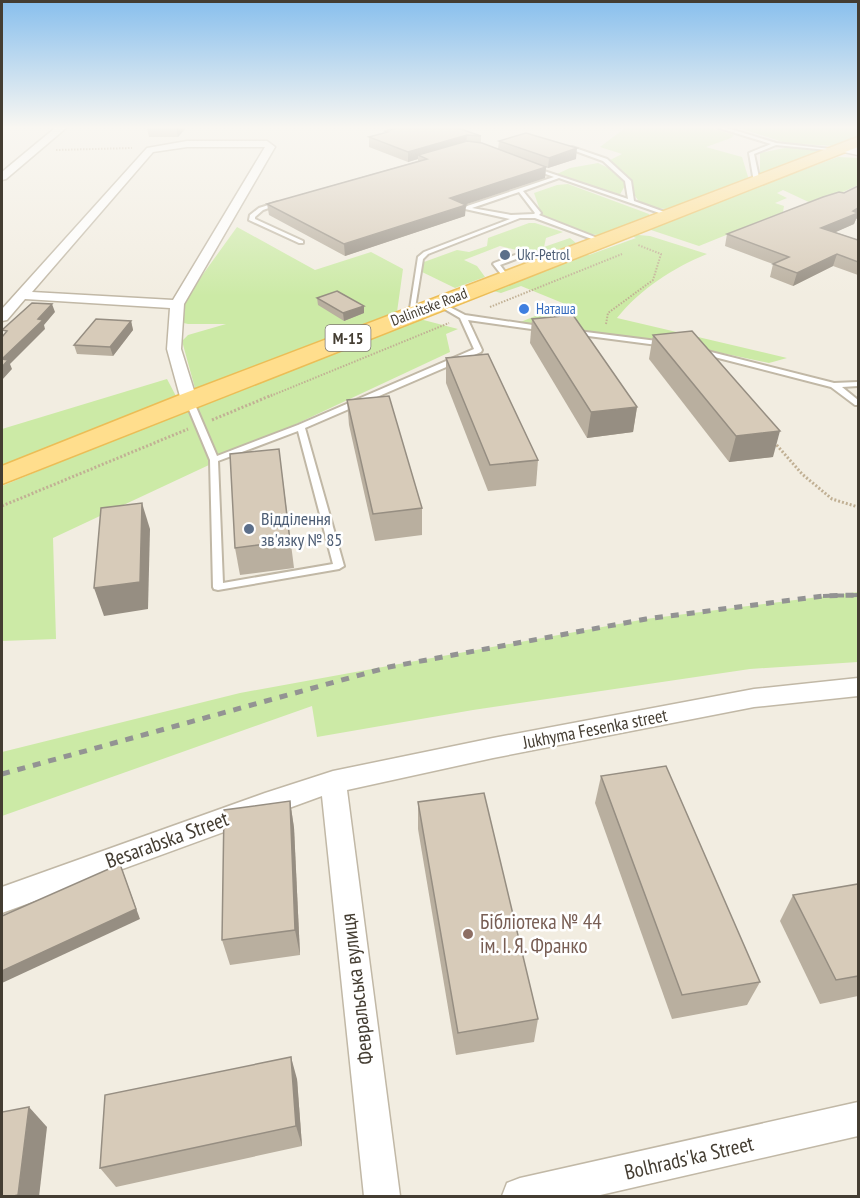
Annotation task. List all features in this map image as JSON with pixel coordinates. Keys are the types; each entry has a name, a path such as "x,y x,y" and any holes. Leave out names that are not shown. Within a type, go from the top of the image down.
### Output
{"main road":[{"name":"Dalinitske Road","path":"2,476 438,303 752,184"}],"street":[{"path":"2,317 120,184"},
{"path":"189,400 174,350 177,304 248,184"},
{"path":"21,295 177,304"},
{"name":"Jukhyma Fesenka street","path":"333,782 504,746 754,699 858,687"},
{"name":"Besarabska Street","path":"2,900 265,804 333,782"},
{"name":"Февральська вулиця","path":"333,782 382,1197"},
{"name":"Bolhrads'ka Street","path":"520,1197 858,1119"}],"lane":[{"path":"538,184 468,209 520,217 536,216 609,238"},
{"path":"578,184 670,215"},
{"path":"628,184 631,202"},
{"path":"520,190 537,213 536,216"},
{"path":"284,202 261,209 252,216 252,220 301,243"},
{"path":"411,314 420,258 426,253 520,217"},
{"path":"438,303 463,317 554,330"},
{"path":"214,460 301,427 478,350 463,317"},
{"path":"564,331 674,345"},
{"path":"693,349 720,354 834,385 858,384"},
{"path":"834,385 858,403"},
{"path":"189,400 214,460 218,587 339,566 301,427"}],"path":[{"path":"604,336 608,313 653,280 661,254 609,238"},
{"path":"2,506 524,294"},
{"path":"771,438 802,474 832,499 858,507"}],"green space":[{"path":"568,184 649,214 651,218 604,236 583,233 542,216 534,193 557,185"},
{"path":"585,184 626,184 619,196"},
{"path":"632,184 739,184 673,210 642,206 631,190"},
{"path":"765,184 858,184 815,205 783,190 777,193 787,198 775,203 784,206 783,212 699,246 651,230 651,226"},
{"path":"529,223 563,232 546,238 544,247 570,238 576,243 575,246 562,250 521,251 500,246 464,260 477,266 485,277 455,288 420,271 424,262 457,250 469,252 487,246 488,238"},
{"path":"237,227 315,270 371,252 403,269 397,312 196,392 182,341 188,335 226,324 188,324 170,320"},
{"path":"627,234 650,236 707,254 658,280 626,307 617,318 787,358 769,363 656,339 637,339 518,323 565,304 521,286 501,293 482,288 576,252 589,255 636,238"},
{"path":"412,317 458,329 446,334 450,352 53,538 56,639 2,641 2,486"},
{"path":"167,379 177,398 2,471 2,429"},
{"path":"858,592 858,662 750,669 473,710 317,737 312,706 2,816 2,752 240,693 646,619"}],"building":[{"path":"338,184 494,184 450,198 466,205 344,244 267,204"},
{"path":"858,186 858,208 853,211 858,213 821,228 858,240 858,262 837,254 797,273 773,264 789,257 727,234 823,197 839,192 844,193"},
{"path":"337,291 364,306 343,313 317,298"},
{"path":"32,303 52,304 38,319 43,320 2,359 2,337 7,331 2,330"},
{"path":"573,315 637,407 591,412 532,319"},
{"path":"96,319 131,321 110,347 74,345"},
{"path":"692,331 780,431 736,436 653,335"},
{"path":"488,354 538,460 490,465 446,358"},
{"path":"2,359 8,360 2,367"},
{"path":"389,396 422,508 373,514 347,400"},
{"path":"279,449 290,541 235,548 230,454"},
{"path":"142,503 140,582 94,588 101,508"},
{"path":"666,766 760,982 682,995 601,776"},
{"path":"484,793 538,1019 458,1033 418,802"},
{"path":"290,801 295,930 222,940 224,810"},
{"path":"120,864 136,909 2,971 2,916"},
{"path":"858,884 858,976 836,980 793,895"},
{"path":"291,1057 296,1126 100,1168 105,1095"},
{"path":"29,1107 18,1195 2,1197 2,1112"}],"railway":[{"path":"2,774 389,667 646,619 823,596 858,595"}],"place":[{"name":"Ukr-Petrol","path":"505,255"},
{"name":"Наташа","path":"524,309"},
{"name":"Відділення зв'язку № 85","path":"249,529"},
{"name":"Бібліотека № 44 ім. І. Я. Франко","path":"468,934"}]}
